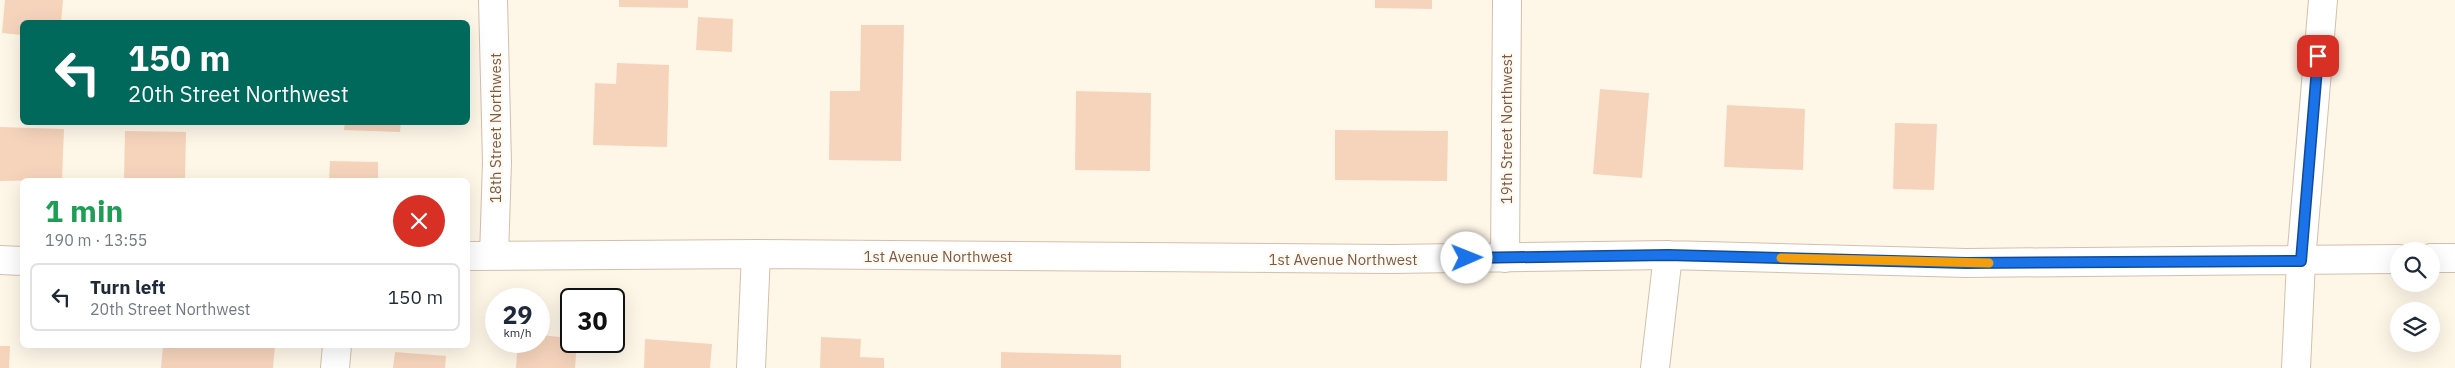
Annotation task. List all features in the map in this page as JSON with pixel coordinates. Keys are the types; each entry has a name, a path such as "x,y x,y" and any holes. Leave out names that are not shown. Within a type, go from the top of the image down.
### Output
{"street":[{"name":"18th Street Northwest","path":"481,256 497,162 493,0"},
{"name":"19th Street Northwest","path":"1505,258 1507,0"},
{"path":"2296,368 2301,261 2323,0"},
{"name":"1st Avenue Northwest","path":"481,256 756,254 1391,259 1668,255 1966,263 2390,259"},
{"path":"751,368 756,254"},
{"path":"1655,368 1668,255"},
{"path":"2440,258 2455,258"},
{"path":"0,260 20,261"},
{"path":"335,368 337,348"}],"building":[{"path":"5,0 63,0 61,20 20,20 20,35 2,33"},
{"path":"619,0 688,0 688,8 619,7"},
{"path":"1375,0 1432,0 1432,9 1375,8"},
{"path":"698,17 733,19 732,52 696,50"},
{"path":"861,25 904,25 901,161 829,160 830,91 860,91"},
{"path":"617,63 669,65 667,147 593,145 595,83 616,84"},
{"path":"1600,89 1649,93 1642,178 1593,174"},
{"path":"1076,91 1151,93 1150,171 1075,170"},
{"path":"1727,105 1805,109 1803,170 1724,167"},
{"path":"1895,123 1937,124 1934,190 1893,189"},
{"path":"345,125 401,125 400,132 344,130"},
{"path":"0,127 64,129 62,178 20,178 20,181 0,181"},
{"path":"1335,130 1448,131 1447,181 1335,180"},
{"path":"125,131 186,132 185,178 124,178"},
{"path":"330,161 378,162 378,178 329,178"},
{"path":"550,336 560,337 560,353 576,353 575,368 516,368 517,353 550,353"},
{"path":"821,337 861,339 860,357 884,358 884,368 820,368"},
{"path":"645,339 712,344 710,368 644,368"},
{"path":"0,346 10,346 9,368 0,368"},
{"path":"163,348 275,348 273,368 161,368"},
{"path":"395,352 446,356 445,368 393,368"},
{"path":"1001,352 1121,355 1121,368 1001,368"}],"slow traffic":[{"path":"1781,258 1989,263"}],"route":[{"path":"1467,258 1668,255 1966,263 2301,261 2318,56"}]}
